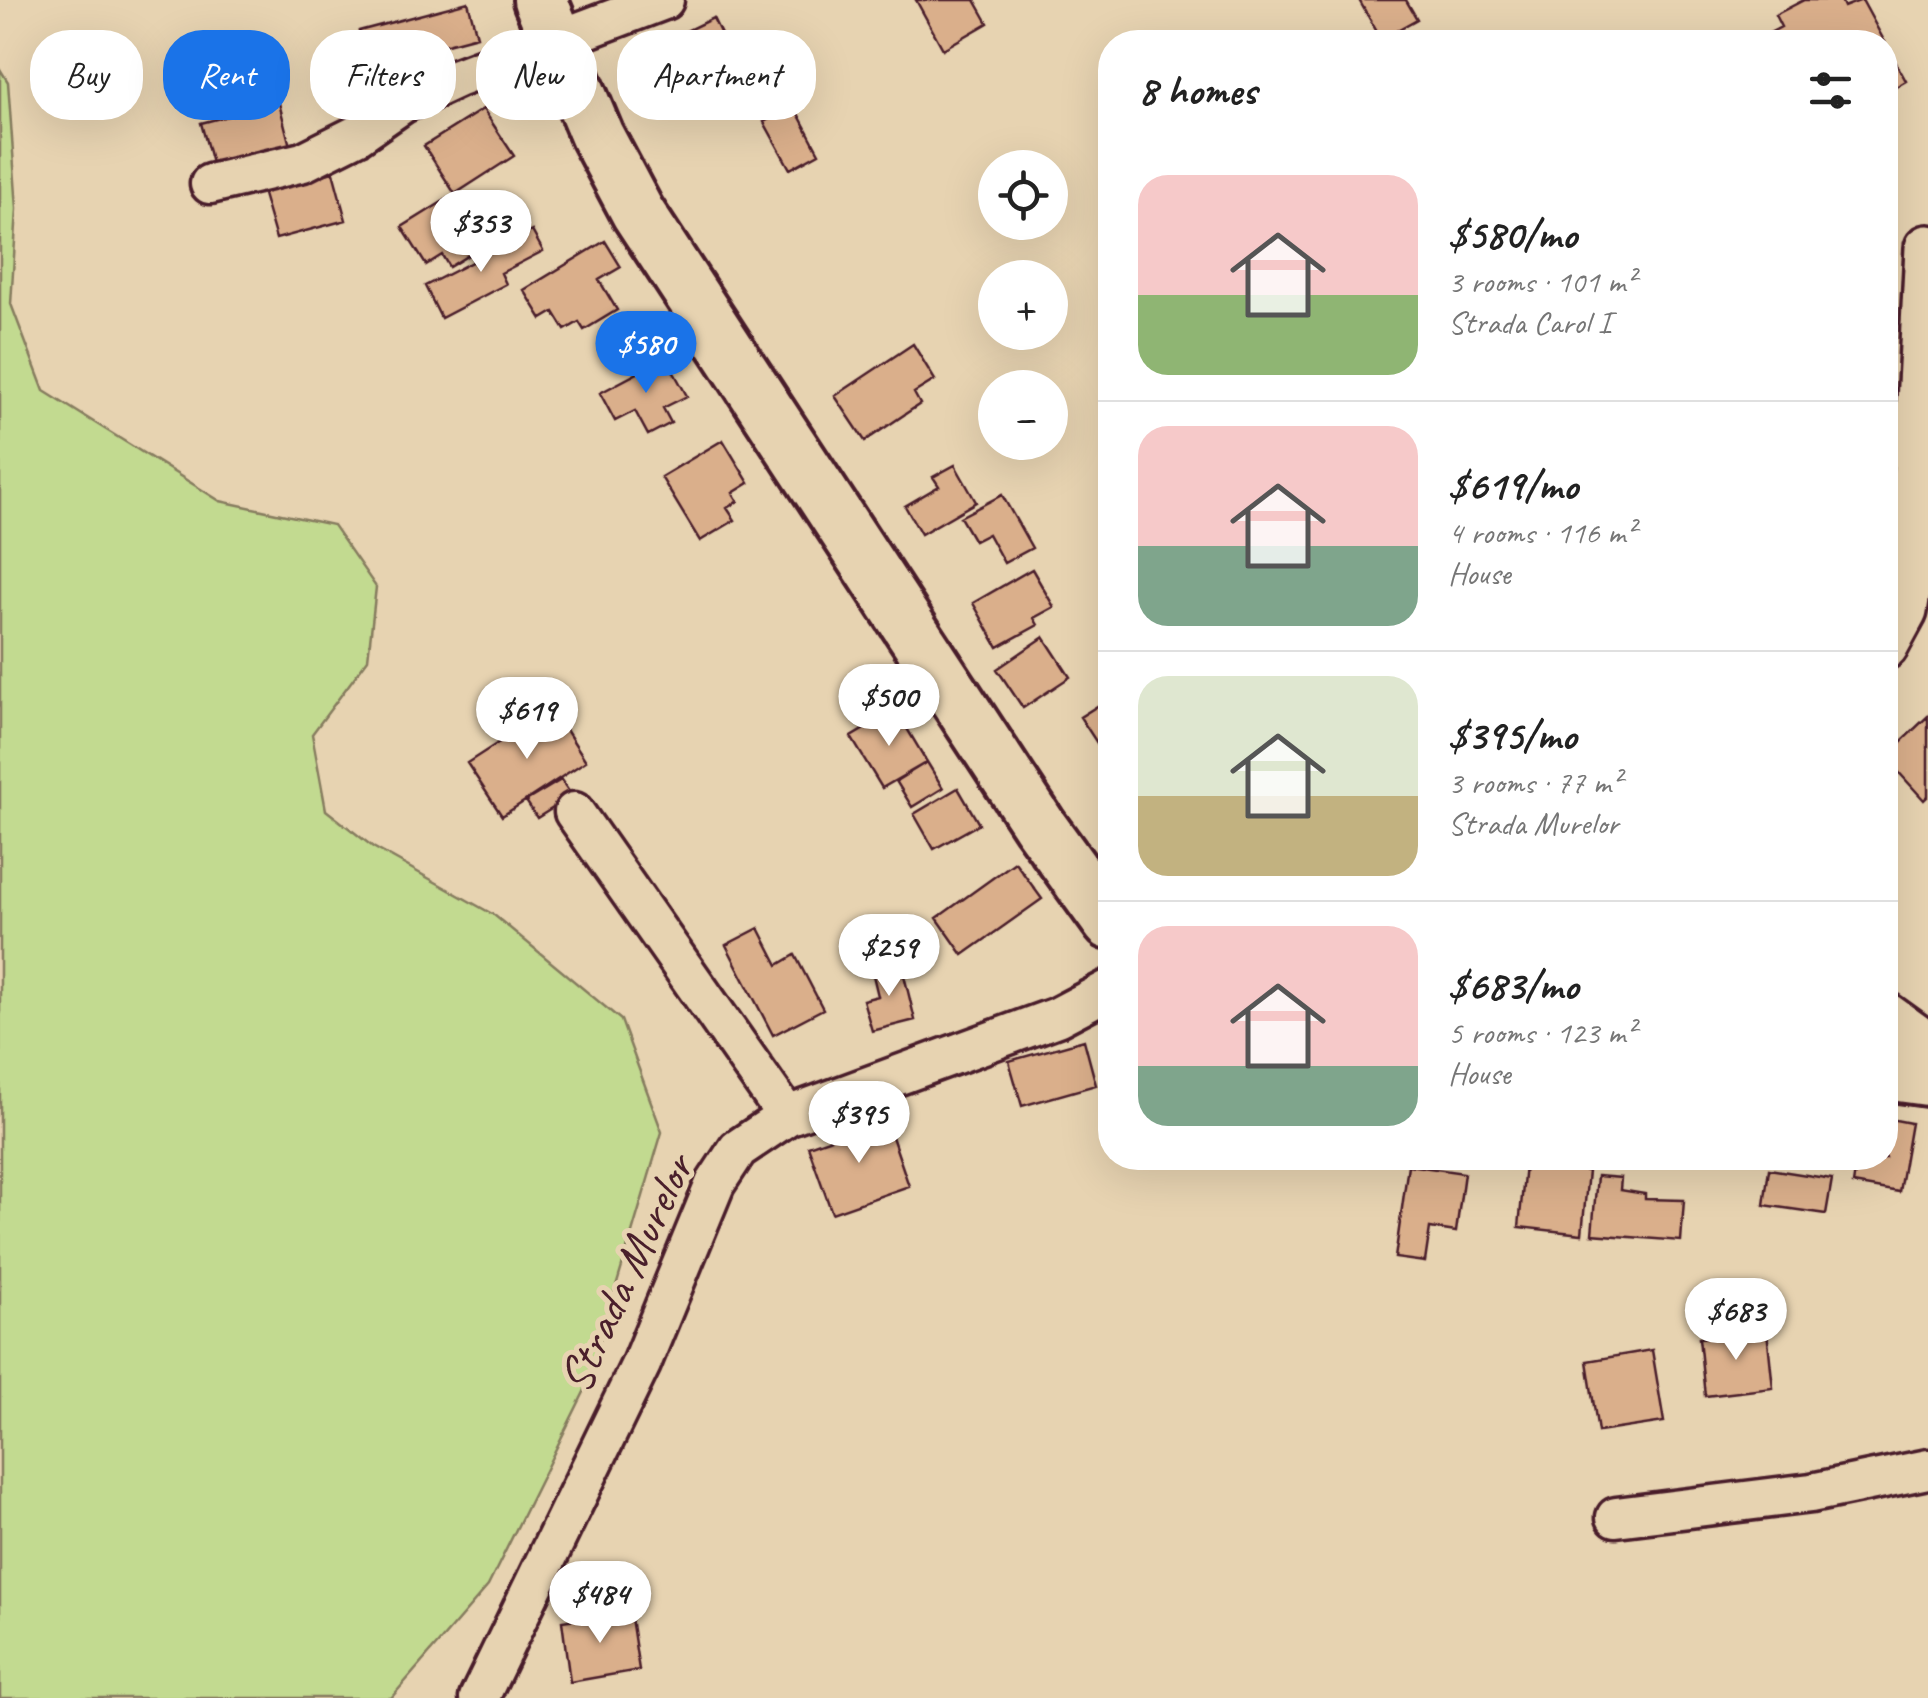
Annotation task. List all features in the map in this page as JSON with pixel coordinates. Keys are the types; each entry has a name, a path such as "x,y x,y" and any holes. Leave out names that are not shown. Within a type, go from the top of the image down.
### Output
{"main road":[{"path":"548,21 638,213 1040,825 1098,906"},
{"path":"1898,1075 1928,1078"}],"street":[{"path":"210,184 303,162 357,135 403,103 548,21 664,0"},
{"path":"1898,622 1904,611 1912,561 1928,248"},
{"path":"574,812 787,1116"},
{"name":"Strada Murelor","path":"479,1698 641,1364 716,1184 738,1149 787,1116 1057,1017 1098,996"},
{"path":"1898,1024 1928,1046"},
{"path":"1616,1517 1811,1493 1928,1469"}],"green space":[{"path":"0,69 8,82 17,209 11,304 44,391 220,501 333,525 376,587 368,659 312,734 326,810 373,847 494,915 621,1020 662,1132 586,1388 488,1586 391,1698 0,1698"}],"building":[{"path":"916,0 975,0 988,23 943,49"},
{"path":"1359,0 1406,0 1417,19 1397,30 1376,30"},
{"path":"1804,0 1841,0 1844,7 1862,0 1878,30 1775,30 1781,27 1775,15"},
{"path":"468,2 476,36 456,42 456,30 363,30"},
{"path":"713,18 719,30 688,30"},
{"path":"1898,66 1906,81 1898,86"},
{"path":"476,113 476,120 490,120 514,156 455,194 424,146"},
{"path":"283,120 290,146 213,167 201,123"},
{"path":"801,120 819,153 790,169 764,122"},
{"path":"333,172 346,220 276,239 262,191"},
{"path":"447,199 478,249 449,267 442,255 426,265 402,227"},
{"path":"532,231 543,251 501,273 506,284 441,318 425,286"},
{"path":"605,241 621,267 599,280 617,310 584,330 579,322 565,330 554,312 542,319 524,290"},
{"path":"913,344 935,380 914,393 920,404 865,441 835,396"},
{"path":"666,358 687,396 663,408 671,423 648,435 635,411 615,421 600,393"},
{"path":"723,440 749,483 733,493 738,501 727,508 735,520 700,541 661,477"},
{"path":"955,465 976,502 921,534 905,506 939,486 933,477"},
{"path":"1002,495 1032,548 1004,563 988,534 974,541 960,517"},
{"path":"1032,569 1054,607 1034,618 1038,625 998,647 973,603"},
{"path":"1044,637 1070,677 1023,708 997,669"},
{"path":"1098,706 1098,745 1080,717"},
{"path":"552,708 586,761 502,816 467,763"},
{"path":"896,710 927,762 882,788 851,737"},
{"path":"1928,716 1928,796 1924,800 1898,771 1898,745"},
{"path":"927,762 943,788 912,807 896,781"},
{"path":"561,780 572,796 537,818 526,801"},
{"path":"958,788 979,824 934,849 914,814"},
{"path":"1015,862 1042,899 963,955 937,918"},
{"path":"759,928 778,965 795,955 823,1009 773,1035 726,945"},
{"path":"901,963 915,1020 872,1031 863,1000 878,996 872,971"},
{"path":"1084,1040 1096,1085 1022,1106 1009,1061"},
{"path":"886,1119 909,1186 832,1213 808,1146"},
{"path":"1898,1120 1911,1123 1899,1192 1853,1184 1855,1170 1898,1170"},
{"path":"1407,1170 1464,1173 1456,1232 1430,1228 1425,1262 1395,1258"},
{"path":"1525,1170 1588,1171 1582,1234 1519,1227"},
{"path":"1769,1170 1832,1179 1826,1214 1764,1205"},
{"path":"1597,1176 1621,1178 1620,1190 1645,1194 1645,1199 1684,1200 1681,1241 1592,1234"},
{"path":"1767,1331 1773,1388 1705,1396 1699,1338"},
{"path":"1652,1350 1664,1422 1598,1432 1587,1361"},
{"path":"630,1611 639,1670 570,1682 562,1621"}]}
